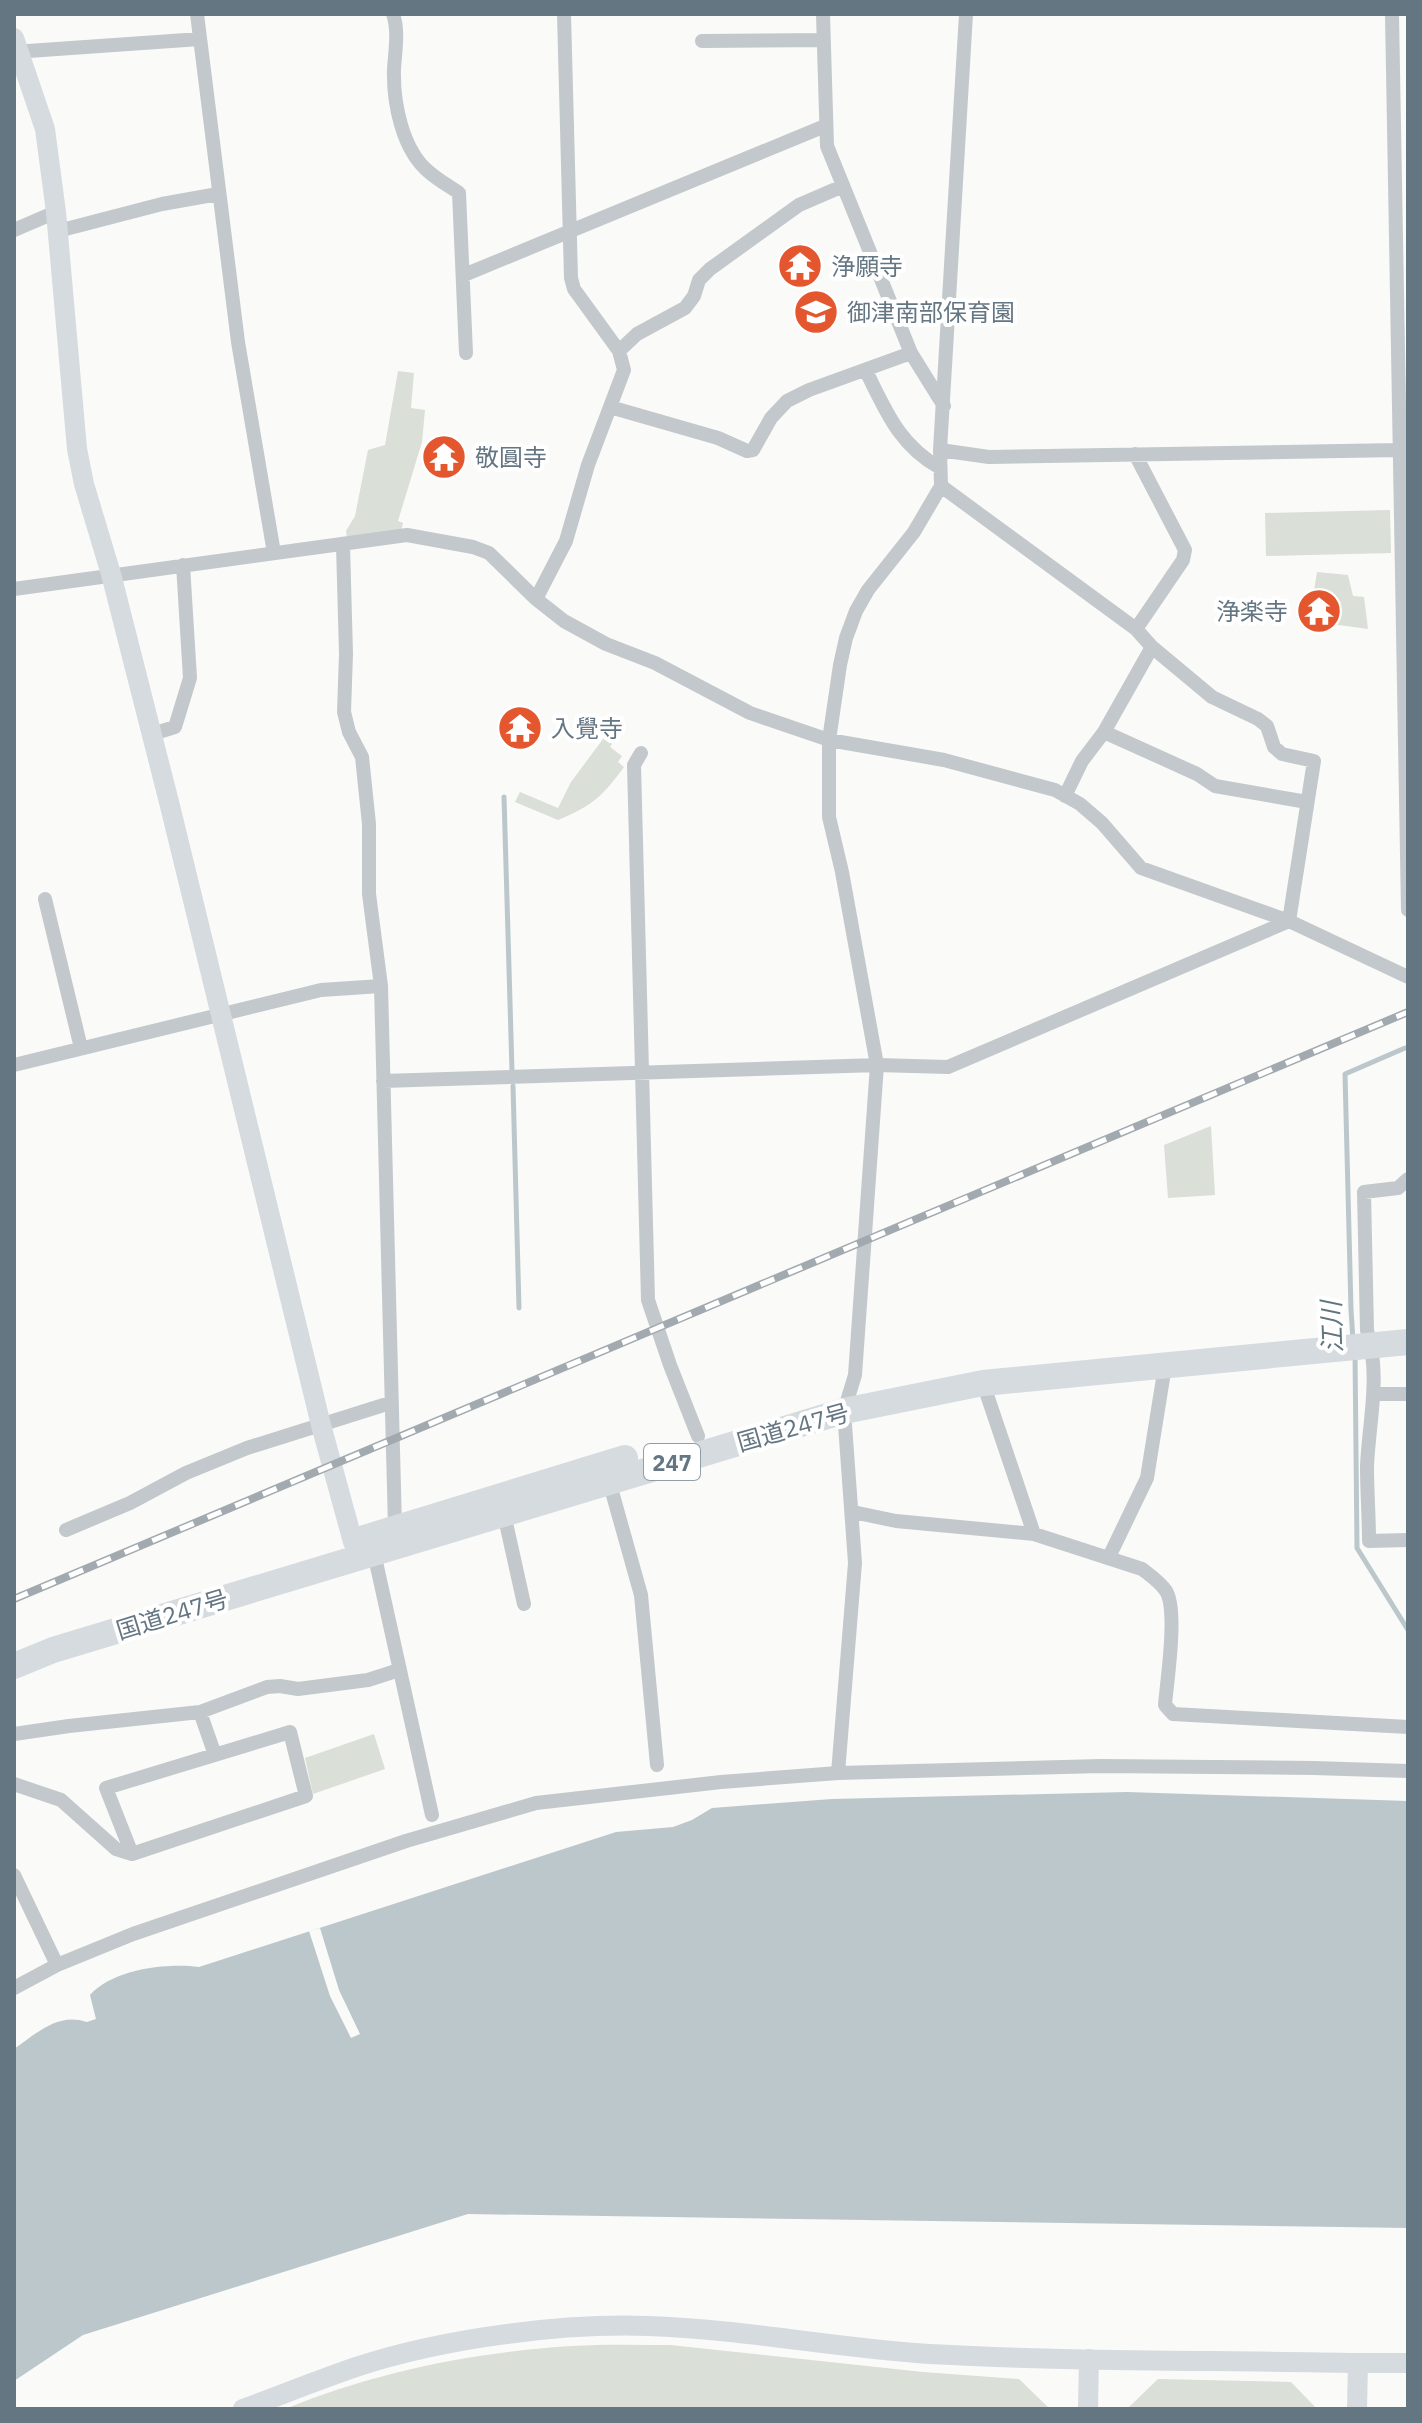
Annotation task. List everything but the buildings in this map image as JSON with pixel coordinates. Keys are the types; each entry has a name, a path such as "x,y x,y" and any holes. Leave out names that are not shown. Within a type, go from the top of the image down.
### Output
{"highway":[{"name":"国道247号","path":"14,1647 52,1632 363,1547 504,1514 847,1402 983,1383 1165,1366 1359,1339 1408,1326"},
{"name":"国道247号","path":"14,1666 53,1650 363,1547 395,1527 698,1436 976,1369 1359,1339 1408,1342"}],"street":[{"path":"197,14 238,342 274,553"},
{"path":"393,14 396,25 394,76 403,134 426,170 459,193 466,353"},
{"path":"536,599 566,541 588,465 624,370 619,351 574,289 571,278 564,14"},
{"path":"823,14 827,146 911,353 944,406"},
{"path":"838,1773 855,1563 847,1402 855,1375 877,1065 829,817 829,740 840,665 856,611 868,590 914,532 941,486 940,450 966,14"},
{"path":"1392,14 1408,910"},
{"path":"200,39 15,47 45,129 57,222 77,449 84,484 111,574 152,734 321,1425 363,1547 399,1670 432,1815"},
{"path":"702,41 824,40"},
{"path":"464,275 825,126"},
{"path":"619,351 637,334 685,308 694,296 699,280 710,269 799,205 843,186"},
{"path":"14,230 218,194"},
{"path":"610,407 718,438 747,451 753,450 771,418 787,401 911,353"},
{"path":"866,371 893,425 907,442 940,468"},
{"path":"940,450 989,457 1399,450"},
{"path":"1135,454 1185,550 1183,560 1136,629"},
{"path":"941,486 1136,629 1152,647 1212,697 1267,726 1274,747 1282,754 1314,761 1289,921"},
{"path":"14,589 407,535 473,547 489,553 536,599 564,621 606,644 655,663 750,713 829,740 944,760 1055,790 1080,804 1102,823 1141,868 1289,921 1408,977"},
{"path":"343,545 344,712 349,732 362,757 369,824 369,894 381,986 395,1527"},
{"path":"152,734 175,727 190,678 183,565"},
{"path":"1065,796 1082,761 1104,732 1152,647"},
{"path":"1104,732 1197,774 1215,786 1307,802"},
{"path":"641,753 634,765 648,1300 698,1436"},
{"path":"45,899 81,1048"},
{"path":"383,1081 877,1065 948,1067 1289,921"},
{"path":"14,1065 321,990 381,986"},
{"path":"1408,1179 1398,1188 1364,1192 1359,1339 1375,1394 1367,1466 1369,1541 1408,1540"},
{"path":"1109,1557 1147,1478 1165,1366"},
{"path":"983,1383 1034,1534"},
{"path":"1375,1394 1408,1394"},
{"path":"66,1530 130,1503 186,1473 247,1448 390,1403"},
{"path":"609,1481 641,1595 657,1765"},
{"path":"853,1512 896,1521 1034,1534 1142,1569 1167,1593 1172,1608 1165,1705 1173,1714 1408,1727"},
{"path":"504,1514 524,1604"},
{"path":"14,1734 200,1712 267,1687 298,1689 368,1680 399,1670"},
{"path":"200,1712 215,1755"},
{"path":"14,1784 61,1800 116,1849 132,1854 306,1796 290,1732 106,1788 132,1854"},
{"path":"14,1988 57,1965 133,1934 310,1873 536,1803 706,1783 838,1773 1101,1766 1408,1771"},
{"path":"14,1875 57,1965"},
{"path":"243,2409 357,2367 425,2348 518,2333 584,2328 696,2328 889,2351 1089,2359 1408,2363"},
{"path":"1088,2409 1089,2359"},
{"path":"1357,2409 1358,2363"}],"shaded area":[{"path":"398,371 414,373 411,408 425,410 422,442 398,521 403,523 401,531 347,538 346,531 355,516 368,450 385,445"},
{"path":"1390,510 1391,553 1266,556 1265,513"},
{"path":"1317,572 1348,575 1353,596 1364,597 1368,629 1309,621"},
{"path":"606,735 612,744 610,747 622,756 618,762 624,767 596,800 558,820 515,802 520,792 558,808 571,782"},
{"path":"1211,1126 1215,1195 1168,1198 1164,1145"},
{"path":"374,1734 385,1769 313,1794 305,1758"},
{"path":"1127,1792 1408,1801 1408,2228 468,2214 83,2335 14,2381 14,2049 57,2022 96,2019 90,1995 113,1979 156,1967 199,1967 616,1832 673,1827 712,1808 832,1799"},
{"path":"670,2345 1019,2379 1050,2409 285,2409 354,2384 462,2359 572,2346"},
{"path":"1158,2379 1291,2382 1317,2409 1127,2409"}],"pier":[{"path":"320,1928 339,1990 360,2034 351,2038 330,1996 309,1931"}],"waterway":[{"path":"504,797 512,1071"},
{"name":"江川","path":"1353,1340 1345,1074 1405,1048"},
{"path":"513,1086 519,1308"},
{"name":"江川","path":"1355,1353 1357,1548 1408,1630"}],"railway":[{"path":"14,1599 1408,1012"}],"place":[{"name":"浄願寺","path":"800,266"},
{"name":"御津南部保育園","path":"816,312"},
{"name":"敬圓寺","path":"444,457"},
{"name":"浄楽寺","path":"1319,611"},
{"name":"入覺寺","path":"520,728"}]}
